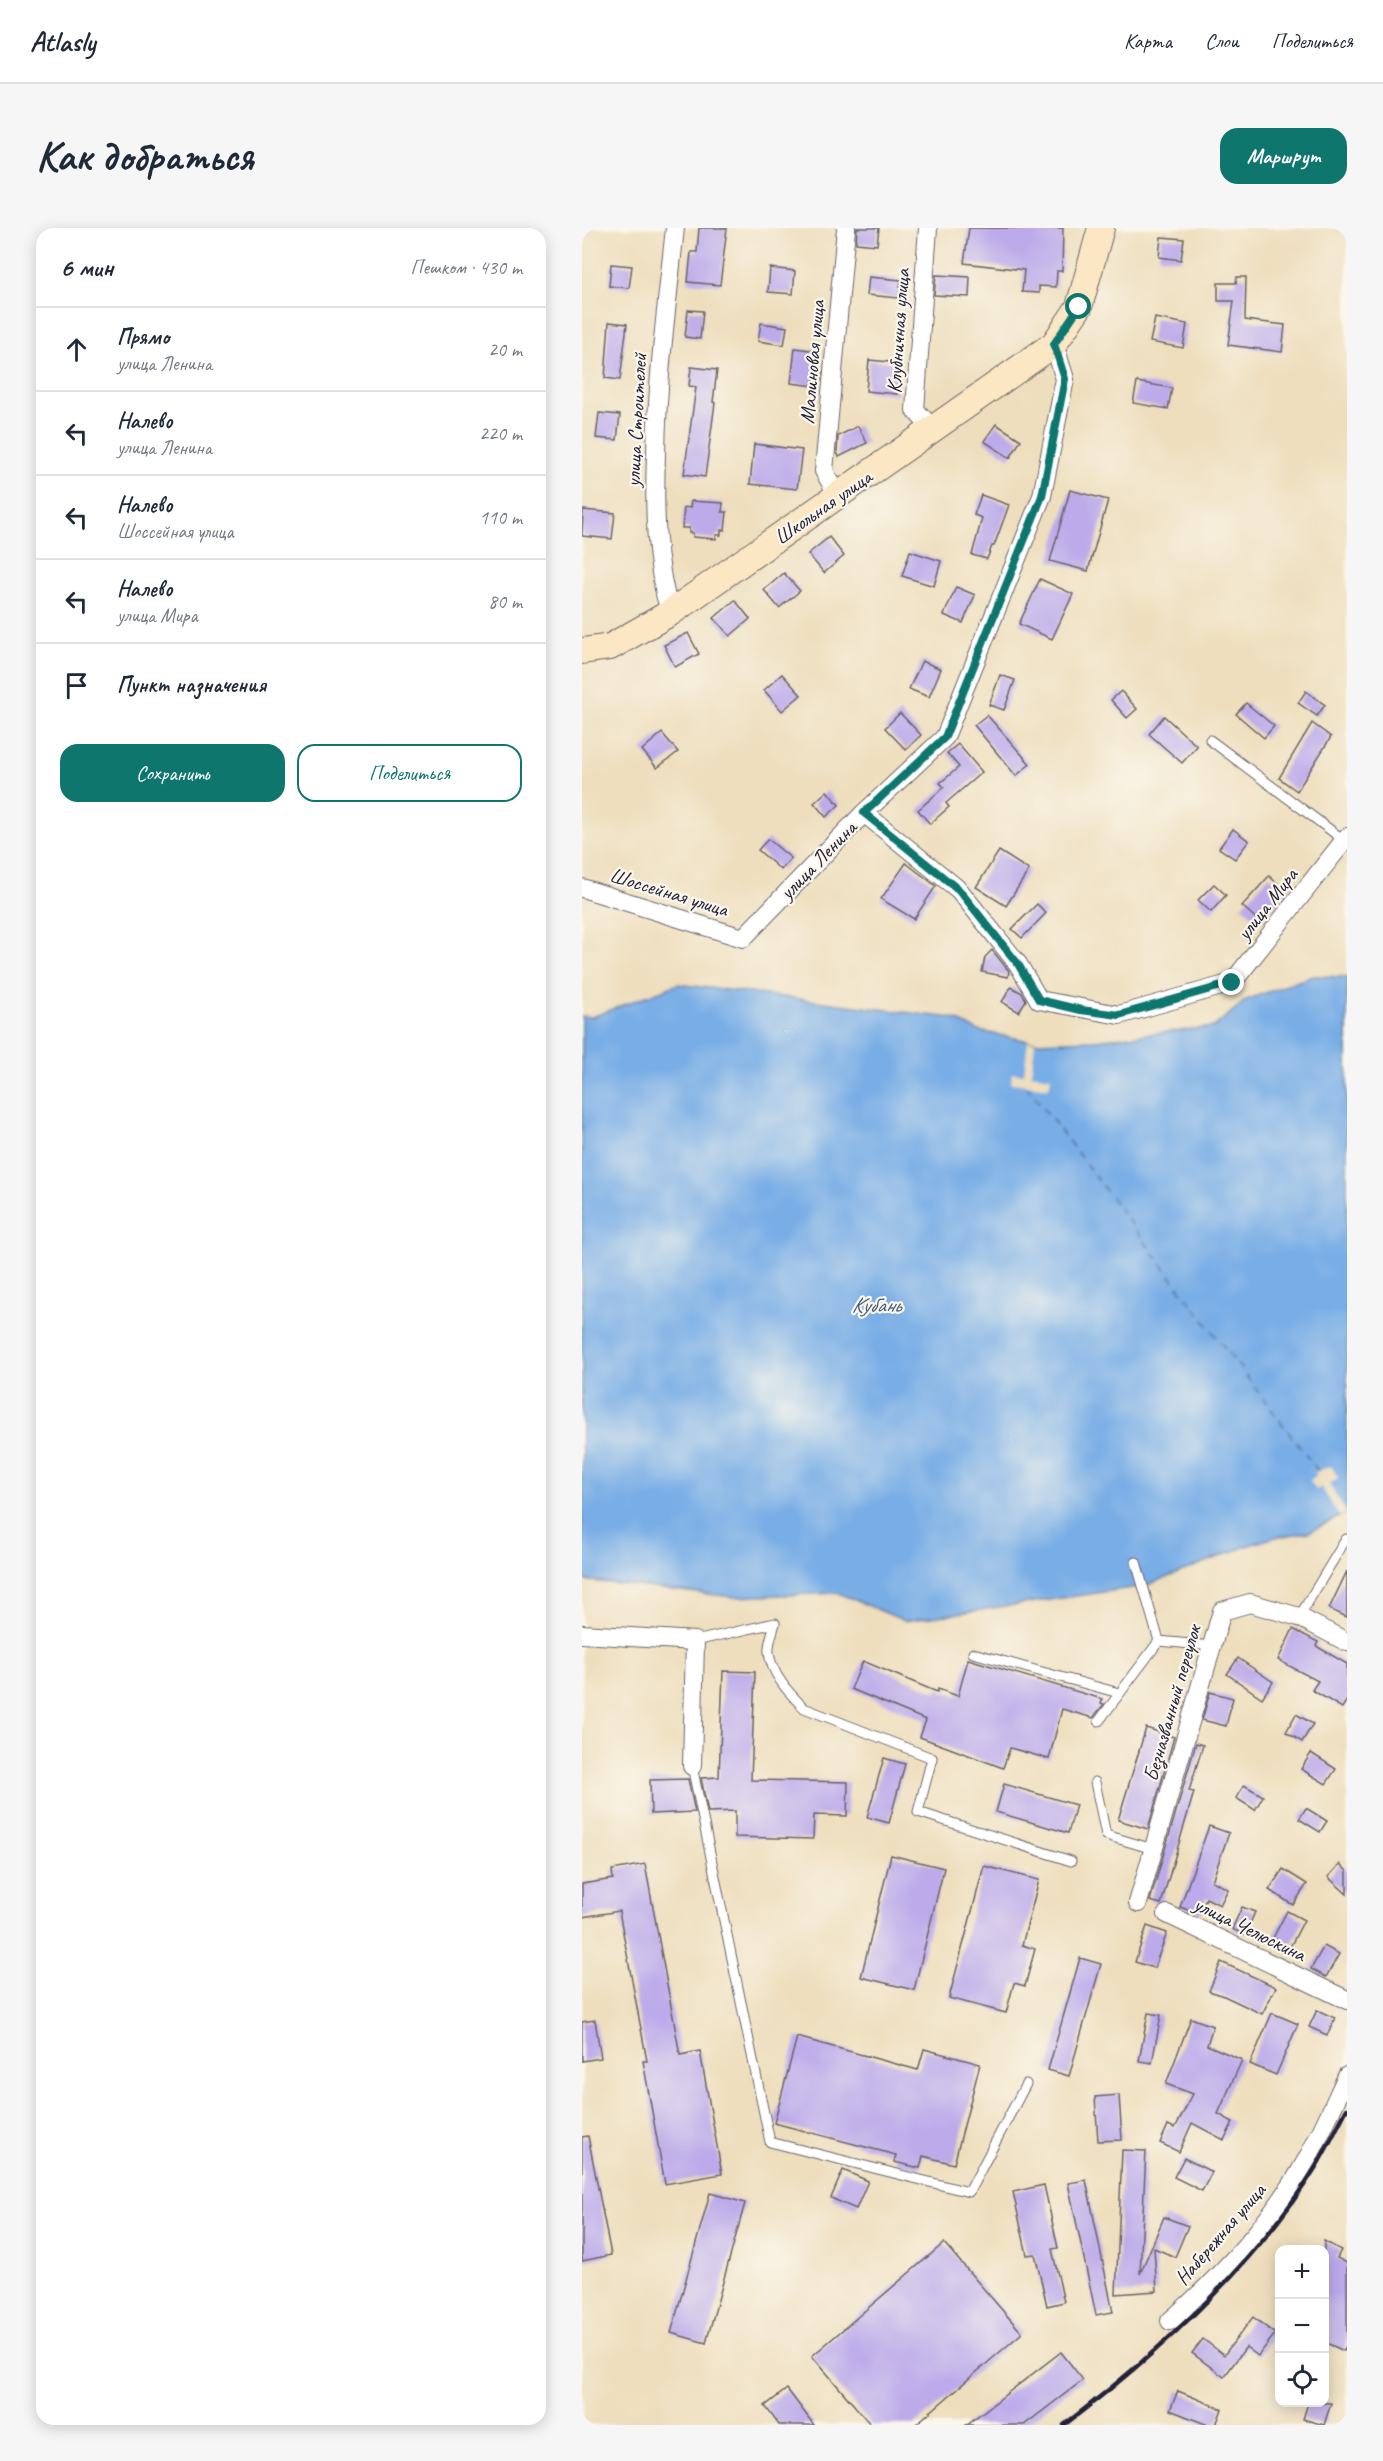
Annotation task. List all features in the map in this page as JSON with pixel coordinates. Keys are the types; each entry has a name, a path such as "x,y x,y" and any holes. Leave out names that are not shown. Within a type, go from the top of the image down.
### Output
{"street":[{"name":"улица Строителей","path":"670,613 662,585 654,514 657,397 675,228"},
{"name":"Малиновая улица","path":"839,497 824,471 846,228"},
{"name":"Клубничная улица","path":"928,228 915,410 933,429"},
{"path":"1054,344 1079,307 1101,228"},
{"name":"Школьная улица","path":"582,651 609,646 670,613 839,497 1054,344"},
{"name":"улица Ленина","path":"743,938 864,813 945,737 1042,496 1065,379 1054,344"},
{"name":"улица Мира","path":"864,813 959,890 1018,964 1039,1000 1081,1010 1119,1015 1232,983 1346,840"},
{"name":"Шоссейная улица","path":"582,888 743,938"},
{"name":"Безназванный переулок","path":"1138,1903 1222,1611 1250,1603 1299,1617 1347,1642"},
{"path":"582,1634 695,1641 692,1766"},
{"name":"улица Челюскина","path":"1167,1914 1347,2000"},
{"name":"Набережная улица","path":"1170,2321 1196,2299 1262,2226 1307,2160 1347,2076"}],"lane":[{"path":"1210,740 1346,840"},
{"path":"1299,1617 1346,1539"},
{"path":"1136,1562 1159,1641"},
{"path":"695,1641 775,1623 768,1651 776,1675 804,1708 932,1758 918,1812 1071,1861"},
{"path":"1159,1641 1212,1646"},
{"path":"1099,1721 1159,1641"},
{"path":"973,1653 1119,1693"},
{"path":"692,1766 770,2142 969,2193 1026,2084"},
{"path":"1095,1782 1106,1835 1153,1849"}],"water":[{"name":"Кубань","path":"1312,976 1347,977 1347,1513 1309,1532 1276,1537 1252,1544 1145,1586 905,1621 838,1593 734,1597 582,1580 582,1016 592,1017 678,984 952,1018 979,1031 1035,1042 1094,1040 1214,1027 1246,1000"}],"pier":[{"path":"1028,1041 1035,1042 1031,1074 1051,1077 1049,1088 1011,1083 1012,1073 1024,1074"},
{"path":"1331,1466 1338,1478 1329,1484 1347,1513 1340,1517 1321,1487 1316,1490 1310,1481 1317,1476 1315,1472"}],"building":[{"path":"699,228 727,228 720,285 688,282 691,252 697,252"},
{"path":"857,228 879,228 877,245 856,243"},
{"path":"969,228 1063,228 1062,271 1057,271 1056,287 1039,286 1039,293 1022,292 1024,270 964,263"},
{"path":"1161,237 1184,239 1181,260 1159,257"},
{"path":"611,264 632,266 629,288 609,286"},
{"path":"770,268 795,271 793,294 768,292"},
{"path":"936,275 970,277 969,297 934,295"},
{"path":"869,277 901,280 899,298 867,295"},
{"path":"1237,277 1246,277 1245,320 1285,325 1282,352 1228,345 1234,301 1218,301 1218,283 1236,283"},
{"path":"688,310 703,311 700,339 685,337"},
{"path":"1155,318 1187,324 1183,348 1150,342"},
{"path":"609,322 627,324 620,380 605,378"},
{"path":"761,323 787,327 784,345 758,341"},
{"path":"795,348 817,351 814,386 791,383"},
{"path":"869,360 900,363 897,394 866,391"},
{"path":"691,367 717,370 705,477 684,474 696,387 689,386"},
{"path":"1137,382 1172,388 1168,409 1133,403"},
{"path":"599,413 620,415 617,440 596,438"},
{"path":"996,424 1021,440 1010,458 984,441"},
{"path":"858,426 867,443 839,457 838,436"},
{"path":"754,444 802,450 797,489 750,484"},
{"path":"1070,490 1108,500 1088,571 1050,561"},
{"path":"981,495 1009,505 987,559 972,555 982,518 974,515"},
{"path":"691,501 723,503 722,512 727,512 725,530 721,530 721,535 716,535 716,539 693,537 693,533 689,533 689,528 682,528 684,507 690,508"},
{"path":"583,510 615,513 612,539 582,536"},
{"path":"829,537 844,556 824,573 808,554"},
{"path":"910,551 941,561 934,586 902,576"},
{"path":"784,573 800,591 779,608 764,590"},
{"path":"1040,579 1073,594 1052,639 1019,624"},
{"path":"956,587 975,595 963,623 944,615"},
{"path":"735,600 750,619 730,636 714,618"},
{"path":"688,633 699,654 675,667 664,645"},
{"path":"922,661 941,669 929,697 909,689"},
{"path":"782,674 801,695 782,711 764,690"},
{"path":"1000,675 1015,680 1004,710 989,705"},
{"path":"1121,691 1137,709 1127,718 1111,700"},
{"path":"1306,691 1325,705 1317,716 1298,703"},
{"path":"1246,703 1274,726 1264,738 1236,714"},
{"path":"900,713 921,735 906,750 885,728"},
{"path":"987,715 1030,764 1016,776 974,725"},
{"path":"1164,716 1197,746 1182,763 1149,734"},
{"path":"1312,723 1331,737 1297,791 1279,778"},
{"path":"662,733 678,752 657,768 642,750"},
{"path":"958,744 982,772 946,803 949,807 930,824 918,810 944,787 940,783 959,767 947,753"},
{"path":"827,791 839,805 826,817 814,803"},
{"path":"1233,829 1249,841 1235,859 1219,848"},
{"path":"768,839 791,858 781,870 758,850"},
{"path":"999,851 1029,870 1006,906 976,887"},
{"path":"906,863 936,886 914,919 881,899"},
{"path":"1269,876 1287,892 1260,922 1242,906"},
{"path":"1214,884 1226,895 1211,912 1198,900"},
{"path":"1037,904 1046,913 1022,938 1012,929"},
{"path":"992,950 1009,971 1008,977 982,972 985,957"},
{"path":"1011,987 1022,993 1026,1000 1019,1012 1002,1002"},
{"path":"1347,1571 1347,1617 1329,1609"},
{"path":"1293,1629 1318,1642 1316,1646 1347,1664 1347,1700 1342,1708 1312,1690 1318,1681 1278,1660"},
{"path":"1238,1658 1273,1682 1262,1698 1227,1674"},
{"path":"968,1659 1102,1699 1101,1703 1104,1704 1093,1718 1062,1709 1049,1759 1010,1748 1003,1768 920,1737 926,1720 851,1689 863,1661 937,1692 938,1689 958,1696"},
{"path":"723,1671 755,1672 751,1780 848,1782 847,1816 814,1815 813,1839 735,1837 735,1811 708,1812 701,1778 719,1777"},
{"path":"1210,1692 1233,1698 1226,1726 1202,1720"},
{"path":"1296,1714 1313,1724 1302,1742 1286,1732"},
{"path":"1146,1728 1174,1737 1148,1829 1118,1820"},
{"path":"1196,1743 1203,1745 1189,1791 1194,1792 1161,1904 1150,1901"},
{"path":"1311,1753 1336,1769 1326,1784 1301,1769"},
{"path":"884,1758 905,1764 889,1823 867,1817"},
{"path":"688,1779 695,1812 651,1814 650,1780"},
{"path":"1004,1784 1076,1805 1068,1833 996,1812"},
{"path":"1244,1785 1263,1796 1255,1810 1236,1798"},
{"path":"1306,1808 1327,1821 1320,1832 1299,1819"},
{"path":"1209,1826 1229,1833 1212,1881 1228,1889 1220,1905 1206,1898 1200,1914 1180,1907"},
{"path":"891,1855 944,1868 914,1990 861,1977"},
{"path":"645,1864 680,2055 700,2051 722,2174 665,2184 643,2061 647,2061 619,1911 582,1917 582,1884 613,1879 612,1870"},
{"path":"1340,1864 1347,1871 1347,1894 1328,1877"},
{"path":"984,1866 1039,1880 1022,1945 1035,1949 1025,1986 1014,1983 1006,2013 949,1998"},
{"path":"1283,1869 1307,1884 1293,1905 1269,1890"},
{"path":"1242,1907 1255,1912 1245,1935 1232,1929"},
{"path":"1287,1911 1304,1920 1289,1949 1272,1940"},
{"path":"1147,1926 1167,1933 1154,1968 1135,1962"},
{"path":"1324,1946 1339,1954 1326,1977 1311,1969"},
{"path":"1080,1958 1101,1964 1069,2076 1048,2070"},
{"path":"1221,1962 1276,1987 1262,2014 1209,1991"},
{"path":"1317,2010 1335,2018 1327,2035 1309,2027"},
{"path":"1148,2013 1161,2015 1152,2063 1139,2061"},
{"path":"1272,2013 1298,2024 1276,2075 1250,2064"},
{"path":"1191,2018 1213,2026 1207,2045 1242,2060 1218,2114 1233,2122 1224,2140 1192,2123 1179,2152 1160,2143 1168,2125 1175,2128 1193,2094 1166,2084"},
{"path":"595,2020 601,2058 582,2061 582,2022"},
{"path":"797,2037 918,2070 924,2049 980,2064 954,2164 923,2156 920,2168 894,2162 896,2155 774,2123"},
{"path":"1119,2095 1122,2140 1098,2141 1095,2097"},
{"path":"588,2136 611,2255 582,2261 582,2137"},
{"path":"1122,2150 1146,2151 1140,2274 1164,2217 1188,2226 1175,2257 1154,2248 1157,2291 1116,2294"},
{"path":"1184,2158 1212,2172 1202,2191 1174,2177"},
{"path":"843,2170 868,2181 856,2209 831,2198"},
{"path":"1086,2180 1113,2312 1096,2315 1068,2183"},
{"path":"1044,2185 1058,2248 1052,2249 1064,2302 1047,2306 1035,2254 1027,2255 1013,2192"},
{"path":"710,2193 745,2203 706,2343 671,2333"},
{"path":"1324,2241 1341,2250 1337,2258 1347,2263 1347,2343 1344,2351 1329,2344 1329,2245 1324,2245"},
{"path":"944,2243 1022,2333 915,2425 871,2425 812,2356"},
{"path":"1253,2317 1275,2334 1258,2356 1246,2347 1224,2377 1192,2353 1203,2339 1224,2355"},
{"path":"1061,2352 1083,2380 1024,2425 966,2425"},
{"path":"787,2389 814,2425 779,2425 765,2406"},
{"path":"1178,2391 1222,2409 1216,2425 1208,2425 1170,2410"},
{"path":"1331,2403 1324,2425 1303,2419 1307,2407 1329,2407"}],"ferry route":[{"path":"1026,1085 1318,1471"}],"railway":[{"path":"1064,2425 1134,2369 1168,2338 1202,2306 1265,2238 1321,2158 1347,2109"}],"route":[{"path":"1079,307 1054,344 1065,379 1042,496 945,737 864,813 959,890 1018,964 1039,1000 1081,1010 1119,1015 1232,983"}]}
